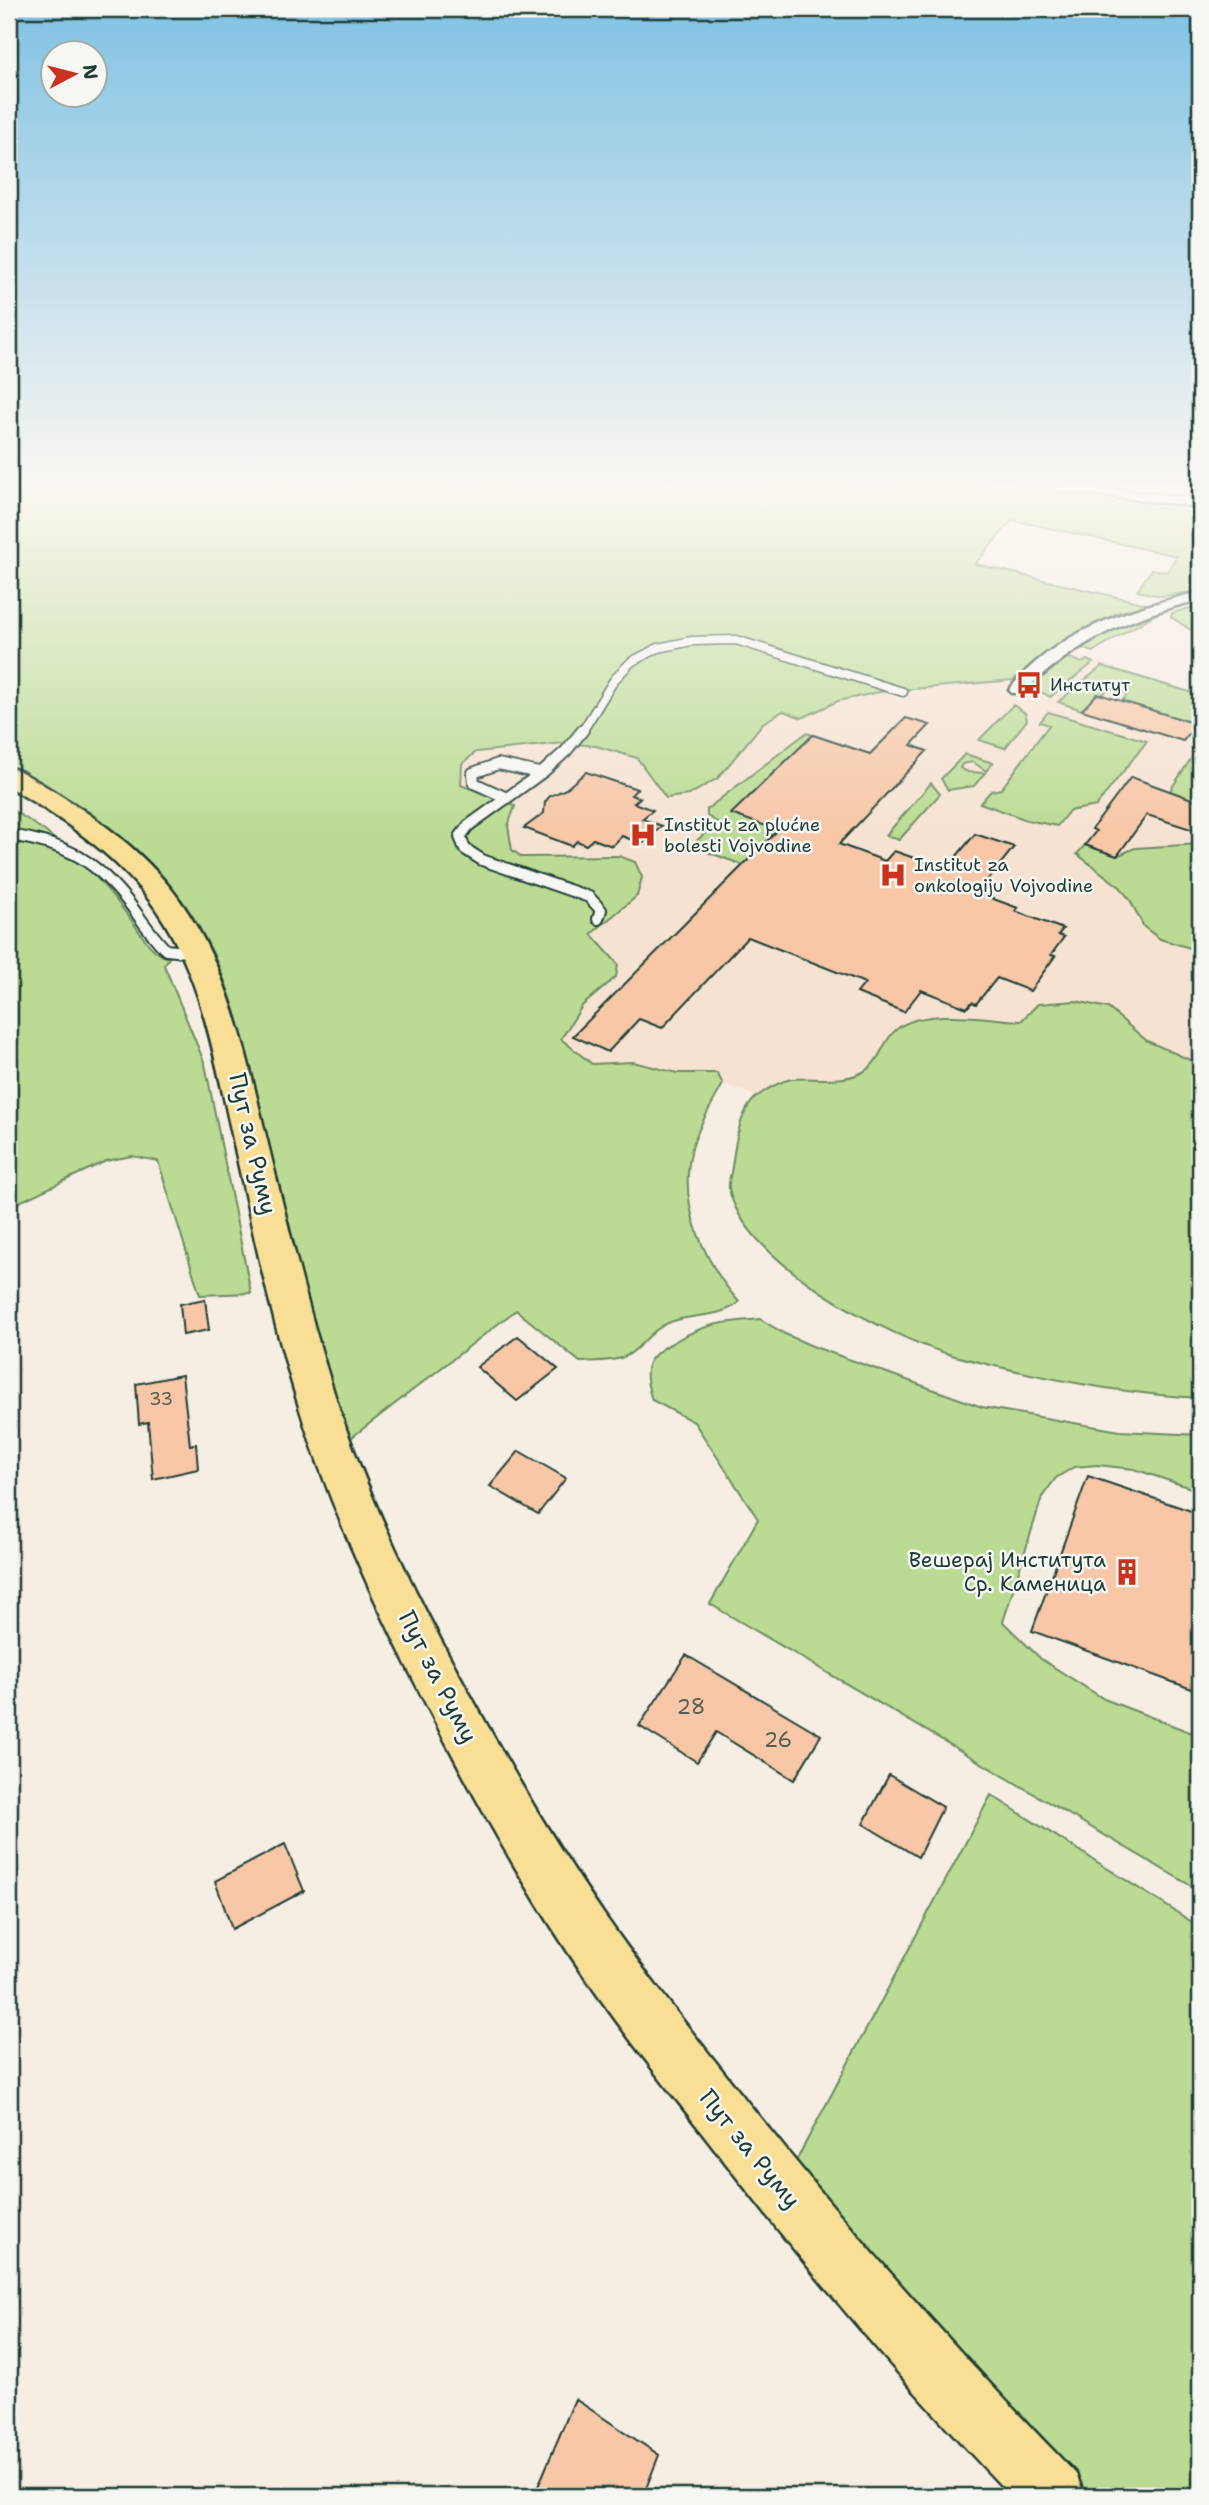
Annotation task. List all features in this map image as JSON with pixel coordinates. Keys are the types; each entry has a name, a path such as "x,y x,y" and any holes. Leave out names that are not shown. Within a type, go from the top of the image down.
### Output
{"main road":[{"name":"Пут за Руму","path":"9,776 68,811 117,848 160,895 197,953 209,980 236,1068 285,1283 317,1400 368,1535 469,1738 586,1933 725,2120 855,2278 987,2428 1054,2496"}],"street":[{"path":"1017,690 1060,651 1094,629 1143,610 1172,603"}],"lane":[{"path":"598,919 601,910 589,897 482,860 465,849 460,838 468,826 508,798 568,749 623,668 656,649 698,638 736,640 903,692"},
{"path":"508,798 474,782 473,773 486,764 501,762 539,773"},
{"path":"9,835 57,846 88,858 116,885 166,950 197,953"}],"shaded area":[{"path":"1052,648 1200,695 1200,1060 1190,1060 1147,1041 1138,1032 1038,1004 1022,1021 923,1017 896,1029 879,1058 861,1073 829,1079 789,1079 757,1096 723,1084 717,1073 677,1073 633,1062 592,1064 561,1039 582,1006 607,985 618,964 591,934 637,896 642,877 635,862 619,856 545,859 522,857 512,850 508,826 514,806 460,785 462,764 476,752 564,743 596,746 637,758 666,798 737,753 764,723 783,711 802,718 838,701 880,692 1013,680"}],"green space":[{"path":"9,603 1147,604 1117,613 1057,645 1013,680 880,692 838,701 802,718 783,711 763,723 718,778 689,795 666,798 637,758 596,746 564,743 476,752 462,764 461,785 515,806 508,826 512,850 522,857 619,856 635,862 642,877 637,896 591,934 618,964 616,977 582,1006 561,1039 592,1064 633,1062 677,1073 717,1073 723,1084 705,1117 691,1152 688,1193 697,1233 705,1252 739,1302 718,1313 667,1323 630,1354 608,1361 580,1362 516,1310 347,1441 278,1190 239,1024 218,964 203,934 168,883 128,844 58,795 9,767"},
{"path":"1200,605 1200,636 1171,617 1172,613"},
{"path":"1155,610 1159,612 1092,652 1076,646"},
{"path":"1067,657 1082,663 1087,660 1093,663 1050,697 1035,688 1035,684"},
{"path":"1102,666 1200,695 1200,725 1122,701 1128,694 1109,688 1101,696 1097,694 1082,710 1058,702"},
{"path":"1013,705 1025,713 1027,720 1005,748 979,740"},
{"path":"1048,712 1147,741 1096,806 1069,811 1057,826 1027,820 980,803 991,791 1001,789 1049,725 1040,722"},
{"path":"806,733 813,735 732,813 778,830 743,865 691,846 717,822 707,816 707,809"},
{"path":"965,754 993,763 986,771 973,762 962,764 960,768 968,772 985,773 974,786 948,790 941,779"},
{"path":"1194,754 1200,756 1200,802 1169,792"},
{"path":"931,783 940,794 899,840 886,835"},
{"path":"9,808 45,831 76,857 119,903 157,953 169,958 164,965 205,1064 251,1293 200,1295 158,1161 132,1156 106,1161 9,1207"},
{"path":"1200,844 1200,951 1160,939 1144,927 1120,887 1077,854 1085,845 1117,856 1135,848"},
{"path":"1076,1001 1108,1008 1147,1041 1190,1060 1200,1060 1200,1398 1138,1393 1046,1377 927,1347 858,1314 822,1293 789,1268 761,1243 740,1215 729,1188 742,1118 752,1101 771,1088 792,1079 836,1079 861,1073 878,1058 897,1029 923,1018 957,1016 1021,1021 1038,1004"},
{"path":"760,1319 812,1346 982,1407 1120,1431 1200,1435 1200,1491 1134,1469 1097,1465 1074,1467 1056,1478 1042,1497 1003,1622 1041,1659 1104,1699 1200,1736 1200,1891 710,1604 758,1519 694,1422 652,1400 647,1381 648,1366 656,1354 695,1331 724,1323"},
{"path":"991,1795 1200,1927 1200,2496 1082,2496 892,2302 788,2176"}],"building":[{"path":"1097,694 1197,724 1183,741 1082,710"},
{"path":"906,718 930,725 911,745 927,751 839,844 885,861 894,851 946,869 975,834 1014,847 977,893 1063,929 1058,935 1064,937 1051,955 1055,956 1030,991 997,978 976,1004 972,1002 967,1008 921,990 904,1012 857,993 865,983 748,937 662,1028 639,1019 608,1052 573,1036 778,830 731,814 813,735 870,754"},
{"path":"586,772 637,789 631,795 640,798 634,803 653,810 642,819 662,826 642,844 622,836 612,846 593,839 586,845 577,841 572,846 524,828 544,813 545,802 550,796 566,789"},
{"path":"1131,777 1200,802 1200,832 1147,815 1117,856 1085,845 1096,831 1092,829"},
{"path":"205,1299 209,1330 183,1335 180,1304"},
{"path":"518,1336 558,1369 517,1401 477,1367"},
{"path":"182,1375 190,1445 196,1444 198,1469 153,1479 148,1422 139,1424 136,1384"},
{"path":"519,1451 566,1478 538,1514 490,1486"},
{"name":"Вешерај Института Ср. Каменица","path":"1088,1476 1200,1514 1200,1692 1032,1631"},
{"path":"686,1655 821,1735 794,1780 716,1732 697,1762 639,1726"},
{"path":"889,1775 943,1807 918,1857 863,1824"},
{"path":"285,1844 304,1891 232,1929 215,1881"},
{"path":"575,2399 659,2455 643,2496 534,2496"}],"place":[{"name":"Институт","path":"1029,685"},
{"name":"Institut za plućne bolesti Vojvodine","path":"643,835"},
{"name":"Institut za onkologiju Vojvodine","path":"893,875"},
{"name":"Вешерај Института Ср. Каменица","path":"1127,1572"}]}
